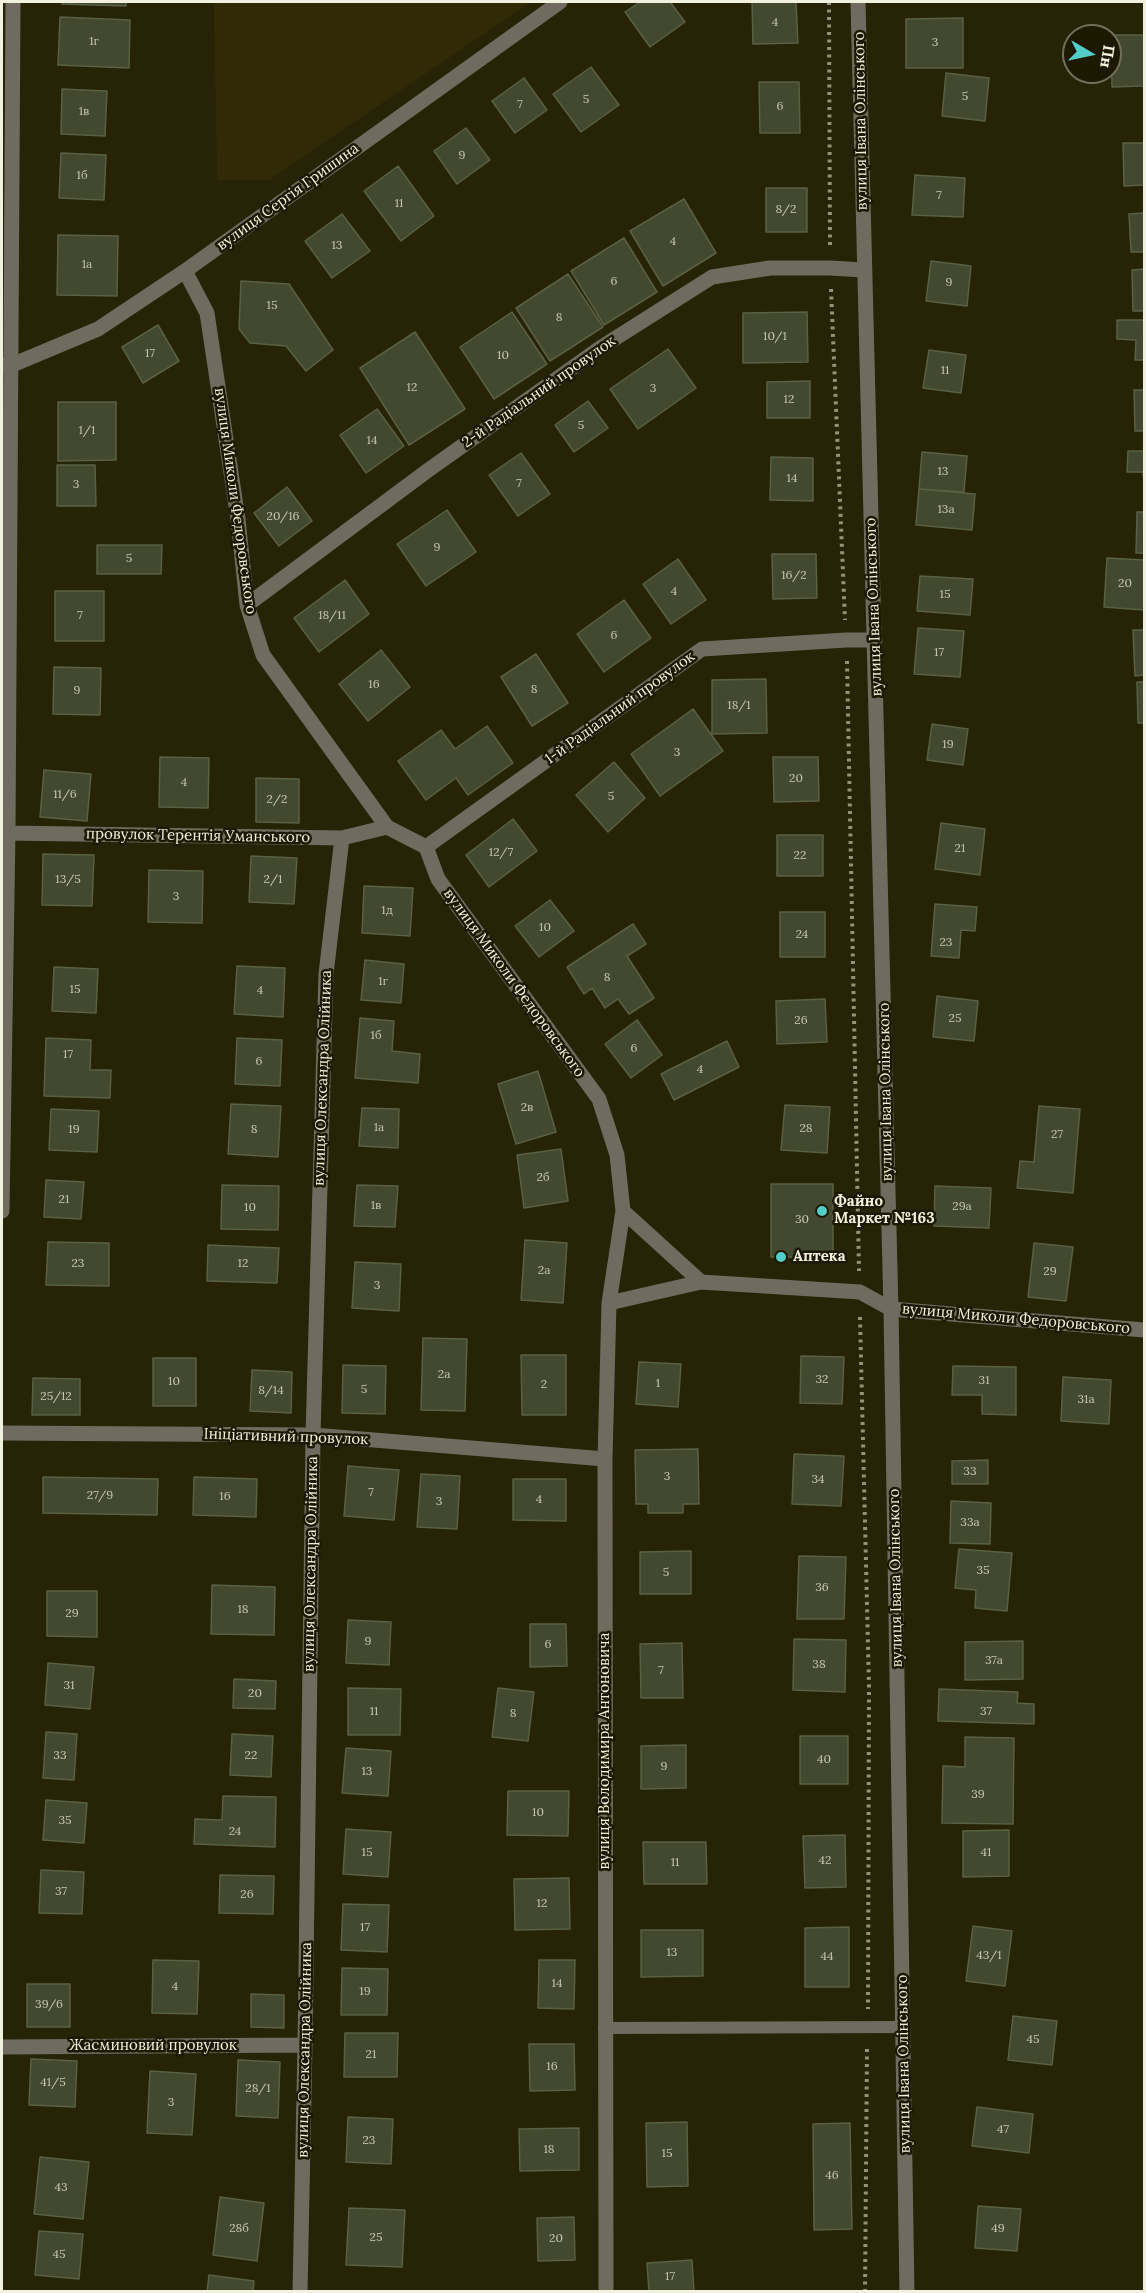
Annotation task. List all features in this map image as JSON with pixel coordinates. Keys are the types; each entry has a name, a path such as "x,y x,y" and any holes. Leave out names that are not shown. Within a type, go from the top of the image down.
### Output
{"street":[{"path":"2,1211 8,832 7,365 13,2"},
{"name":"вулиця Сергія Гришина","path":"7,365 98,329 185,271 560,2"},
{"name":"вулиця Івана Олінського","path":"858,2 891,1309 907,2292"},
{"name":"2-й Радіальний провулок","path":"247,605 427,471 600,348 712,277 770,268 864,270"},
{"name":"вулиця Миколи Федоровського","path":"185,271 207,313 238,519 247,605 263,655 387,827 426,847 438,879 599,1099 617,1155 623,1211"},
{"name":"1-й Радіальний провулок","path":"426,847 702,649 846,639 875,640"},
{"name":"провулок Терентія Уманського","path":"8,832 342,838 387,827"},
{"name":"вулиця Олександра Олійника","path":"300,2292 313,1435 326,974 342,838"},
{"path":"623,1211 701,1282"},
{"name":"вулиця Володимира Антоновича","path":"606,2292 605,1459 609,1303 623,1211"},
{"name":"вулиця Миколи Федоровського","path":"609,1303 701,1282 860,1292 891,1309 1144,1330"},
{"name":"Ініціативний провулок","path":"2,1432 313,1435 605,1459"},
{"name":"Жасминовий провулок","path":"2,2047 305,2045"}],"lane":[{"path":"604,2028 904,2027"}],"path":[{"path":"829,2 830,268 846,639 869,1686 865,2292"}],"shaded area":[{"path":"214,2 531,2 269,180 217,180"}],"building":[{"path":"63,2 126,2 126,6 62,4"},
{"path":"640,2 670,2 685,22 650,47 625,12"},
{"path":"752,2 796,2 798,43 753,44"},
{"path":"60,17 130,20 129,68 58,65"},
{"path":"963,18 963,68 906,68 906,19"},
{"path":"1122,35 1144,35 1144,86 1112,87 1112,84 1122,84"},
{"path":"591,67 619,105 581,132 553,94"},
{"path":"946,73 989,78 985,121 942,116"},
{"path":"524,78 547,110 515,133 492,101"},
{"path":"759,82 799,82 800,133 760,133"},
{"path":"62,89 107,91 105,136 61,134"},
{"path":"466,128 490,160 457,184 434,151"},
{"path":"1123,143 1144,143 1144,185 1124,186"},
{"path":"61,153 106,155 104,200 59,198"},
{"path":"398,166 434,216 401,241 364,191"},
{"path":"915,175 965,178 963,217 912,215"},
{"path":"766,188 807,188 807,232 766,232"},
{"path":"684,199 716,253 663,286 630,231"},
{"path":"1144,213 1144,252 1131,252 1129,214"},
{"path":"342,214 370,251 332,278 305,241"},
{"path":"58,235 118,236 117,296 57,295"},
{"path":"624,238 657,292 604,325 571,271"},
{"path":"931,261 971,266 967,306 926,301"},
{"path":"1144,269 1144,311 1133,311 1132,270"},
{"path":"568,274 603,327 550,361 516,308"},
{"path":"241,281 289,284 333,350 306,371 286,346 250,343 239,329"},
{"path":"512,312 547,364 494,399 460,347"},
{"path":"807,312 808,362 743,363 743,313"},
{"path":"1117,320 1144,320 1144,360 1135,360 1136,340 1117,339"},
{"path":"158,325 179,361 143,383 122,347"},
{"path":"415,332 465,409 409,445 360,368"},
{"path":"668,349 696,388 638,429 610,389"},
{"path":"929,350 966,355 961,393 923,388"},
{"path":"810,381 810,418 767,418 767,382"},
{"path":"1134,390 1144,390 1144,431 1135,431"},
{"path":"588,401 608,428 574,452 555,425"},
{"path":"58,402 116,402 116,460 58,461"},
{"path":"377,409 404,446 366,473 340,435"},
{"path":"1128,451 1144,451 1144,483 1143,472 1127,472"},
{"path":"922,452 967,456 964,492 919,489"},
{"path":"521,453 550,494 518,516 489,475"},
{"path":"771,457 813,458 813,501 770,500"},
{"path":"57,465 95,465 96,506 57,506"},
{"path":"287,487 312,521 279,546 254,513"},
{"path":"919,489 975,494 972,530 916,525"},
{"path":"447,510 476,552 426,586 397,544"},
{"path":"1137,512 1144,512 1144,553 1136,553"},
{"path":"97,545 162,545 161,574 97,574"},
{"path":"772,554 816,554 817,598 773,599"},
{"path":"1107,558 1144,560 1144,610 1104,607"},
{"path":"678,559 706,600 671,624 643,584"},
{"path":"920,576 973,579 970,615 917,611"},
{"path":"345,580 369,614 319,652 294,618"},
{"path":"55,591 104,591 104,641 55,641"},
{"path":"624,600 651,638 604,672 577,634"},
{"path":"918,628 964,631 960,677 914,674"},
{"path":"1133,630 1144,630 1144,675 1135,676"},
{"path":"381,650 410,687 368,721 339,684"},
{"path":"536,654 568,703 532,726 501,677"},
{"path":"54,667 101,668 100,715 53,714"},
{"path":"766,679 767,733 712,734 712,680"},
{"path":"1137,682 1144,682 1144,723 1138,723"},
{"path":"693,709 723,751 660,796 631,754"},
{"path":"932,724 968,729 963,765 927,760"},
{"path":"487,726 513,763 468,795 456,778 426,800 398,761 441,730 455,749"},
{"path":"160,757 209,758 208,808 159,807"},
{"path":"773,757 818,757 819,801 774,802"},
{"path":"614,762 645,798 608,832 576,795"},
{"path":"44,770 91,774 87,821 40,817"},
{"path":"256,778 299,779 299,823 256,822"},
{"path":"513,819 537,851 489,887 466,855"},
{"path":"941,823 985,829 980,875 935,869"},
{"path":"777,835 823,835 823,876 777,876"},
{"path":"43,854 94,855 92,906 42,905"},
{"path":"251,856 297,858 294,904 249,902"},
{"path":"149,870 203,871 202,923 148,922"},
{"path":"364,886 413,888 410,936 362,933"},
{"path":"550,900 574,931 539,957 515,926"},
{"path":"935,904 977,907 975,931 961,930 959,958 931,956"},
{"path":"780,912 825,912 825,957 780,957"},
{"path":"633,924 646,944 627,956 654,998 629,1014 618,999 605,1008 592,988 584,994 567,967"},
{"path":"365,960 404,964 401,1003 361,1000"},
{"path":"237,966 285,968 283,1017 234,1014"},
{"path":"54,967 98,969 96,1013 52,1011"},
{"path":"937,996 978,1001 974,1041 933,1037"},
{"path":"825,999 827,1042 777,1044 776,1001"},
{"path":"360,1018 394,1021 392,1051 420,1054 418,1083 355,1078"},
{"path":"637,1020 662,1055 631,1078 605,1044"},
{"path":"46,1038 91,1040 90,1070 111,1070 110,1098 44,1096"},
{"path":"237,1038 282,1040 280,1086 235,1084"},
{"path":"727,1041 739,1067 674,1100 661,1074"},
{"path":"538,1071 556,1132 516,1144 498,1084"},
{"path":"231,1104 281,1106 278,1157 228,1154"},
{"path":"785,1105 830,1107 827,1153 781,1150"},
{"path":"1039,1106 1080,1109 1073,1193 1017,1188 1020,1161 1034,1162"},
{"path":"362,1108 399,1109 398,1148 359,1146"},
{"path":"51,1109 99,1111 97,1152 49,1150"},
{"path":"561,1149 568,1201 524,1208 517,1155"},
{"path":"46,1180 84,1182 81,1219 44,1217"},
{"path":"771,1184 833,1184 833,1257 771,1257"},
{"path":"222,1185 279,1186 278,1230 221,1229"},
{"path":"357,1185 398,1186 395,1227 354,1226"},
{"path":"935,1186 991,1188 989,1228 934,1226"},
{"path":"525,1240 567,1243 563,1303 521,1300"},
{"path":"48,1242 109,1243 109,1286 46,1285"},
{"path":"1034,1243 1073,1247 1066,1301 1028,1297"},
{"path":"208,1245 279,1248 277,1283 207,1281"},
{"path":"355,1262 401,1264 399,1311 352,1308"},
{"path":"423,1338 467,1339 465,1411 421,1410"},
{"path":"521,1355 566,1355 566,1415 522,1415"},
{"path":"801,1356 844,1357 842,1404 800,1403"},
{"path":"153,1358 196,1358 196,1406 153,1406"},
{"path":"639,1362 681,1364 678,1407 636,1404"},
{"path":"343,1365 386,1366 385,1414 342,1413"},
{"path":"953,1366 1016,1367 1016,1415 982,1414 982,1395 952,1395"},
{"path":"252,1370 292,1372 291,1413 250,1411"},
{"path":"1063,1377 1111,1380 1109,1424 1061,1421"},
{"path":"33,1378 80,1379 80,1415 32,1415"},
{"path":"698,1449 699,1504 683,1504 683,1513 648,1513 648,1504 636,1504 635,1450"},
{"path":"794,1454 844,1456 841,1506 792,1504"},
{"path":"988,1460 988,1484 952,1484 952,1461"},
{"path":"348,1466 399,1470 394,1520 344,1516"},
{"path":"421,1474 460,1476 457,1529 417,1527"},
{"path":"43,1477 158,1479 157,1515 43,1513"},
{"path":"194,1477 257,1479 256,1517 193,1515"},
{"path":"513,1479 566,1479 566,1521 513,1520"},
{"path":"951,1501 991,1503 990,1544 950,1543"},
{"path":"959,1549 1012,1553 1007,1611 975,1608 976,1590 955,1588"},
{"path":"691,1551 691,1594 640,1594 640,1552"},
{"path":"799,1556 846,1557 844,1619 797,1619"},
{"path":"212,1585 275,1587 274,1635 211,1634"},
{"path":"47,1591 97,1591 97,1637 47,1636"},
{"path":"348,1620 391,1622 389,1665 346,1663"},
{"path":"530,1624 566,1624 567,1666 530,1667"},
{"path":"794,1639 846,1640 845,1692 793,1690"},
{"path":"1023,1641 1023,1679 965,1680 965,1642"},
{"path":"682,1643 683,1698 641,1698 640,1644"},
{"path":"48,1663 94,1667 90,1709 45,1705"},
{"path":"234,1679 276,1681 275,1709 233,1708"},
{"path":"348,1688 401,1689 400,1735 348,1735"},
{"path":"498,1688 534,1692 528,1741 492,1737"},
{"path":"939,1689 1018,1692 1017,1703 1034,1704 1034,1724 938,1721"},
{"path":"46,1732 77,1734 74,1780 43,1778"},
{"path":"232,1734 273,1736 271,1777 230,1775"},
{"path":"800,1736 848,1736 848,1784 800,1784"},
{"path":"965,1737 1014,1738 1013,1824 942,1823 943,1766 965,1767"},
{"path":"686,1745 686,1788 641,1789 641,1746"},
{"path":"346,1748 391,1751 388,1796 342,1793"},
{"path":"508,1791 569,1791 568,1836 507,1835"},
{"path":"223,1796 276,1797 275,1847 194,1844 195,1819 222,1820"},
{"path":"46,1800 87,1803 84,1843 43,1840"},
{"path":"346,1829 391,1832 388,1877 343,1874"},
{"path":"1009,1830 1009,1876 963,1877 963,1831"},
{"path":"845,1835 846,1887 805,1888 803,1836"},
{"path":"643,1842 706,1842 707,1884 644,1884"},
{"path":"41,1870 84,1872 82,1914 39,1913"},
{"path":"220,1875 274,1876 273,1914 219,1913"},
{"path":"569,1878 570,1929 515,1930 514,1879"},
{"path":"343,1904 389,1905 387,1952 341,1950"},
{"path":"973,1926 1012,1931 1005,1986 966,1981"},
{"path":"849,1927 849,1987 805,1987 805,1928"},
{"path":"641,1930 703,1930 703,1976 641,1977"},
{"path":"153,1960 199,1961 197,2014 152,2013"},
{"path":"539,1960 575,1960 574,2009 538,2008"},
{"path":"342,1968 388,1969 387,2015 341,2015"},
{"path":"27,1984 70,1984 70,2027 27,2027"},
{"path":"251,1994 284,1995 284,2028 251,2027"},
{"path":"1013,2016 1057,2021 1052,2065 1008,2060"},
{"path":"345,2033 398,2033 397,2077 344,2077"},
{"path":"529,2044 574,2044 575,2090 530,2091"},
{"path":"31,2059 77,2061 75,2107 29,2105"},
{"path":"238,2060 280,2062 278,2118 236,2116"},
{"path":"150,2071 196,2074 192,2135 147,2133"},
{"path":"977,2107 1033,2114 1029,2153 972,2146"},
{"path":"348,2117 393,2119 391,2164 346,2162"},
{"path":"687,2122 688,2186 647,2187 646,2123"},
{"path":"850,2123 852,2229 814,2230 813,2124"},
{"path":"579,2128 579,2170 520,2171 519,2129"},
{"path":"40,2157 89,2162 83,2219 34,2214"},
{"path":"220,2197 264,2203 257,2261 213,2255"},
{"path":"978,2206 1021,2209 1017,2251 975,2248"},
{"path":"349,2208 405,2210 402,2267 346,2265"},
{"path":"574,2217 575,2260 538,2261 537,2218"},
{"path":"39,2231 83,2234 79,2279 35,2275"},
{"path":"692,2260 694,2292 649,2292 647,2263"},
{"path":"209,2275 254,2281 253,2292 207,2292"}],"place":[{"name":"Файно Маркет №163","path":"822,1211"},
{"name":"Аптека","path":"781,1257"}]}
